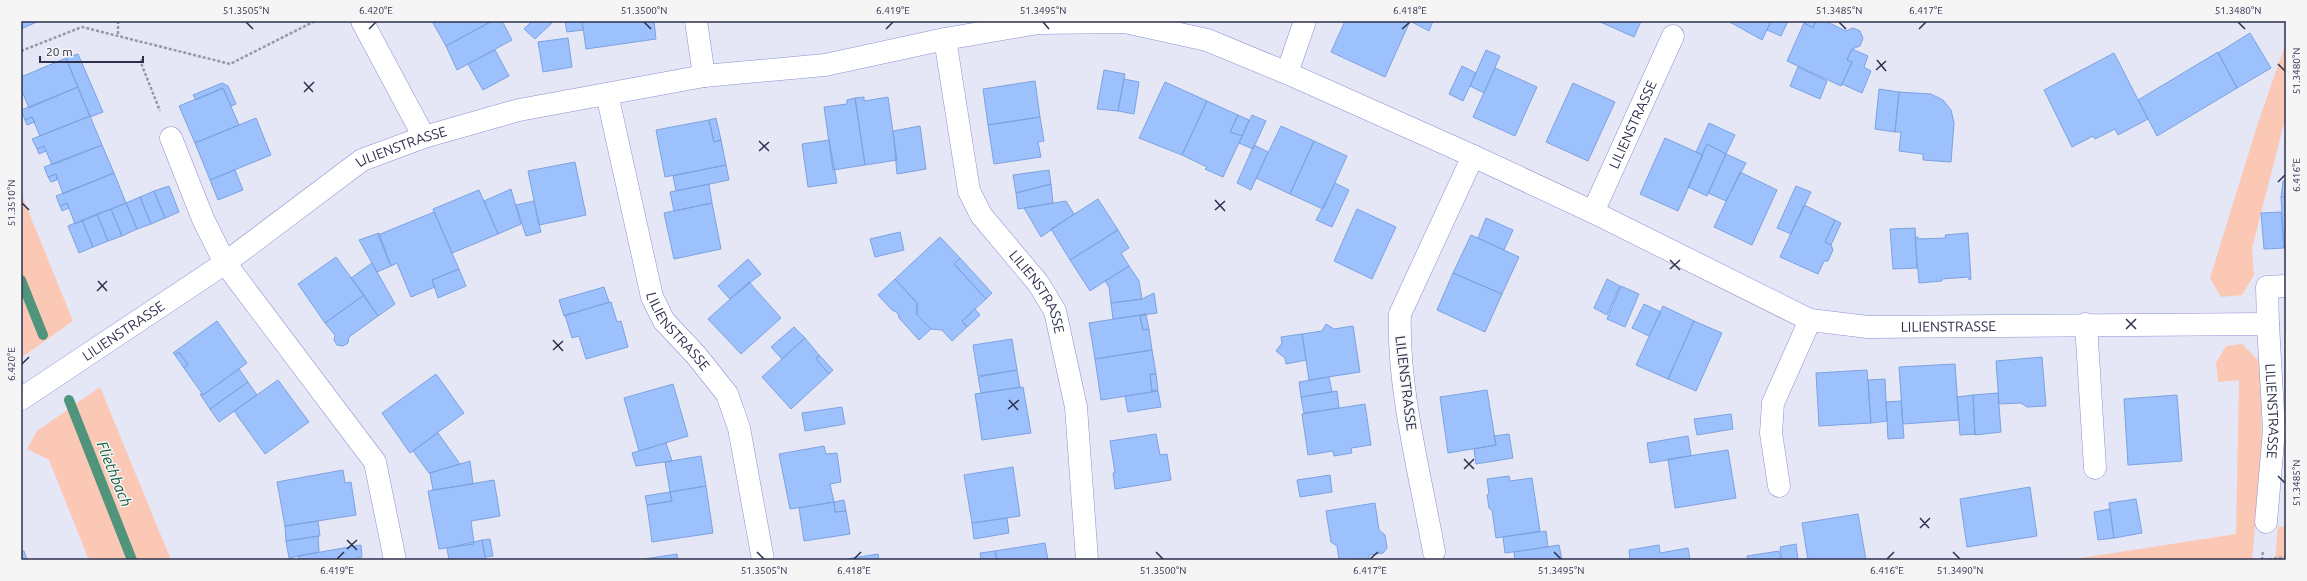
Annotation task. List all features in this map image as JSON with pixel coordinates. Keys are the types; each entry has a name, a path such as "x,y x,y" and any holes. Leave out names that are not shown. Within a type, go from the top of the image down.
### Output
{"street":[{"path":"362,21 424,137"},
{"path":"696,21 704,76"},
{"path":"1287,73 1305,21"},
{"name":"LILIENSTRASSE","path":"21,399 225,264 362,160 424,137 519,110 704,76 825,65 945,40 1038,23 1125,22 1208,40 1287,73 1473,156 1593,212 1810,320 1868,327 2086,324 2268,324"},
{"name":"LILIENSTRASSE","path":"1593,212 1673,36"},
{"name":"LILIENSTRASSE","path":"945,40 970,191 982,216 1038,283 1055,311 1076,407 1087,560"},
{"name":"LILIENSTRASSE","path":"607,94 652,297 664,321 696,355 726,394 739,428 763,560"},
{"path":"171,138 202,219 225,264 375,462 395,560"},
{"name":"LILIENSTRASSE","path":"1434,552 1408,408 1399,342 1400,314 1473,156"},
{"name":"LILIENSTRASSE","path":"2266,522 2274,430 2267,287 2286,286"},
{"path":"1779,486 1771,433 1773,403 1810,320"},
{"path":"2086,324 2095,468"}],"path":[{"path":"118,21 118,36"},
{"path":"21,51 82,27 230,64 315,21"},
{"path":"142,59 141,63 171,138"},
{"path":"2264,560 2286,556"}],"shaded area":[{"path":"2286,42 2286,116 2252,248 2254,275 2242,295 2221,297 2210,278 2257,126"},
{"path":"21,193 73,321 21,358"},
{"path":"2242,344 2260,362 2262,447 2252,560 2068,560 2236,534 2239,380 2218,382 2216,363 2226,346"},
{"path":"100,387 171,560 89,560 49,460 27,449 37,431"},
{"path":"2286,526 2286,560 2275,560 2278,527"}],"building":[{"path":"21,21 39,21 21,29"},
{"path":"437,21 492,21 446,46 433,23"},
{"path":"492,21 502,21 512,40 457,70 446,46"},
{"path":"532,21 554,21 535,39 524,29"},
{"path":"565,21 582,21 583,30 567,32"},
{"path":"582,21 654,21 656,39 586,49"},
{"path":"1345,21 1410,21 1385,77 1331,52"},
{"path":"1410,21 1433,21 1429,31"},
{"path":"1598,21 1641,21 1634,37"},
{"path":"1728,21 1771,21 1762,40"},
{"path":"1771,21 1788,21 1781,36 1767,30"},
{"path":"1805,21 1816,21 1813,28 1804,23"},
{"path":"1816,21 1825,21 1846,31 1853,28 1860,31 1863,38 1860,46 1852,49 1847,60 1852,62 1841,86 1787,61 1804,23 1813,28"},
{"path":"2250,33 2271,68 2237,88 2218,53"},
{"path":"568,38 572,67 543,72 538,42"},
{"path":"1852,49 1868,56 1864,67 1871,71 1862,93 1842,84 1852,62 1847,60"},
{"path":"495,50 509,76 483,90 468,64"},
{"path":"1486,50 1500,56 1484,93 1470,86"},
{"path":"2218,52 2237,88 2157,136 2138,100"},
{"path":"2114,53 2148,119 2118,135 2115,129 2095,139 2093,136 2072,147 2044,90"},
{"path":"78,54 103,112 90,117 66,58"},
{"path":"66,58 78,87 29,108 21,89 21,77"},
{"path":"1462,66 1476,73 1463,101 1449,94"},
{"path":"1798,67 1827,81 1820,99 1790,86"},
{"path":"1495,68 1537,87 1515,136 1473,117"},
{"path":"1104,70 1125,74 1118,111 1097,109"},
{"path":"1124,79 1139,82 1134,114 1118,111"},
{"path":"1035,81 1040,117 988,125 983,89"},
{"path":"1165,82 1207,101 1182,155 1139,138"},
{"path":"222,83 228,86 236,104 231,106 223,88 196,100 193,95"},
{"path":"1573,83 1615,102 1588,161 1546,142"},
{"path":"78,87 90,116 40,136 32,117 25,120 21,110"},
{"path":"223,88 239,125 195,143 179,106"},
{"path":"1879,89 1899,92 1895,132 1875,129"},
{"path":"1899,92 1931,94 1943,100 1951,110 1954,123 1951,162 1923,160 1923,154 1899,151 1901,132 1895,132"},
{"path":"864,97 864,101 888,97 897,160 865,165 855,98"},
{"path":"855,98 865,165 833,170 824,107 847,104 847,100"},
{"path":"1207,101 1238,115 1230,132 1242,136 1223,177 1205,169 1207,167 1182,155"},
{"path":"1238,115 1249,120 1242,136 1230,132"},
{"path":"1252,115 1266,121 1253,149 1239,143"},
{"path":"90,116 102,145 52,165 44,146 37,149 32,139"},
{"path":"32,117 35,122 27,125 25,120"},
{"path":"1040,117 1044,141 1038,142 1041,157 994,164 988,125"},
{"path":"256,118 271,155 210,180 195,143"},
{"path":"716,118 721,140 714,142 709,120"},
{"path":"709,120 714,142 721,140 726,165 665,177 656,130"},
{"path":"1709,123 1735,135 1726,154 1707,144 1702,155 1696,152"},
{"path":"920,126 926,169 897,174 893,131"},
{"path":"1281,126 1314,141 1290,194 1256,178"},
{"path":"1665,138 1703,155 1678,211 1640,194"},
{"path":"829,140 837,183 808,187 802,144"},
{"path":"1314,141 1347,156 1323,209 1290,194"},
{"path":"1707,144 1726,154 1707,196 1688,187"},
{"path":"102,145 114,173 63,194 56,174 48,177 44,167"},
{"path":"1254,145 1268,152 1251,190 1237,183"},
{"path":"44,146 46,151 39,154 37,149"},
{"path":"1726,154 1746,163 1726,201 1708,193"},
{"path":"575,162 586,215 539,225 528,171"},
{"path":"726,165 729,180 676,191 673,176"},
{"path":"235,170 243,190 218,200 210,180"},
{"path":"1049,170 1051,184 1016,193 1013,175"},
{"path":"1740,172 1777,190 1752,245 1714,227"},
{"path":"114,173 126,203 75,224 67,203 60,206 56,196"},
{"path":"56,174 57,180 51,182 48,177"},
{"path":"2283,181 2286,181 2286,196 2281,197"},
{"path":"1335,183 1349,190 1332,227 1316,220"},
{"path":"709,184 712,203 674,211 670,192"},
{"path":"1051,184 1053,203 1018,209 1016,193"},
{"path":"169,186 179,212 165,218 154,191"},
{"path":"1796,186 1811,192 1791,234 1777,228"},
{"path":"511,189 521,224 498,234 484,201"},
{"path":"479,190 498,234 452,253 433,209"},
{"path":"154,191 165,218 151,224 140,197"},
{"path":"2286,196 2286,248 2284,248 2281,197"},
{"path":"140,197 151,224 137,229 126,203"},
{"path":"1098,199 1118,230 1070,260 1051,229"},
{"path":"534,201 541,232 526,236 516,205"},
{"path":"1066,201 1074,214 1041,237 1024,208"},
{"path":"67,203 69,208 62,211 60,206"},
{"path":"126,203 137,229 122,236 111,209"},
{"path":"712,203 721,249 674,259 664,213"},
{"path":"1804,205 1835,220 1825,242 1831,245 1833,250 1828,261 1824,261 1818,274 1780,257"},
{"path":"111,209 122,236 108,241 97,214"},
{"path":"1357,209 1396,227 1372,279 1334,261"},
{"path":"434,212 459,269 432,280 435,287 411,297 397,263 391,266 378,235"},
{"path":"2281,212 2284,248 2264,249 2261,213"},
{"path":"97,214 108,241 93,247 82,220"},
{"path":"1486,218 1513,230 1504,250 1478,238"},
{"path":"82,220 93,247 79,253 68,226"},
{"path":"1835,220 1841,223 1831,245 1825,242"},
{"path":"1915,228 1917,268 1893,269 1890,229"},
{"path":"1118,230 1129,248 1121,253 1129,266 1090,291 1070,260"},
{"path":"900,232 904,250 875,257 870,239"},
{"path":"379,233 391,266 377,272 359,240"},
{"path":"1968,233 1971,279 1969,280 1969,277 1941,279 1942,281 1919,283 1915,237 1918,237 1918,239 1946,238 1945,235"},
{"path":"1471,235 1519,257 1502,294 1453,273"},
{"path":"940,237 960,258 954,264 986,299 962,321 967,327 952,341 942,330 931,329 917,315 917,303 895,279"},
{"path":"336,257 364,295 325,323 298,284"},
{"path":"960,258 992,293 986,299 954,264"},
{"path":"748,259 761,274 730,299 718,286"},
{"path":"372,263 395,304 378,316 351,278"},
{"path":"1129,266 1139,281 1142,299 1111,303 1109,287 1105,281"},
{"path":"459,269 466,286 438,298 432,280"},
{"path":"1453,273 1502,294 1485,332 1437,310"},
{"path":"895,279 917,303 917,315 931,329 919,340 899,318 898,313 892,310 878,295"},
{"path":"1607,279 1620,286 1607,315 1594,308"},
{"path":"749,282 781,318 741,354 708,319"},
{"path":"1621,286 1639,294 1625,327 1607,319"},
{"path":"604,287 609,302 564,316 559,300"},
{"path":"1154,293 1157,313 1113,319 1111,303 1142,299"},
{"path":"364,295 378,316 349,337 348,343 343,346 337,345 334,340 335,335 325,323"},
{"path":"611,302 617,322 621,321 628,347 586,359 579,336 572,338 565,315"},
{"path":"1644,304 1661,312 1649,336 1632,328"},
{"path":"1663,306 1694,321 1668,379 1636,365"},
{"path":"975,309 980,315 967,327 962,321"},
{"path":"1146,314 1140,316 1143,330 1149,329 1152,350 1095,359 1089,323"},
{"path":"1146,315 1149,329 1143,330 1140,316"},
{"path":"217,321 247,363 203,395 184,368 188,365 179,352 175,355 173,353"},
{"path":"1694,321 1722,333 1696,391 1668,379"},
{"path":"1326,324 1334,329 1353,326 1360,372 1309,380 1302,334 1322,331"},
{"path":"794,327 805,338 782,359 771,347"},
{"path":"1302,334 1306,360 1286,364 1285,358 1276,351 1282,343 1281,337"},
{"path":"805,338 819,355 816,359 829,374 791,409 762,377"},
{"path":"1012,339 1017,370 978,376 973,345"},
{"path":"1152,350 1156,374 1150,374 1152,391 1158,391 1101,400 1095,359"},
{"path":"179,352 188,365 184,368 175,355"},
{"path":"819,355 833,370 829,374 816,359"},
{"path":"2042,357 2046,406 2027,407 2021,403 1999,404 1996,361"},
{"path":"1955,364 1959,420 1903,424 1899,367"},
{"path":"239,369 248,382 210,409 200,394 203,395"},
{"path":"1017,370 1020,387 981,393 978,377"},
{"path":"1867,370 1871,423 1819,426 1816,373"},
{"path":"436,374 464,413 410,453 382,413"},
{"path":"1150,374 1156,374 1158,390 1152,391"},
{"path":"1329,377 1332,392 1301,397 1299,382"},
{"path":"1885,379 1887,421 1871,423 1868,380"},
{"path":"278,380 309,422 265,454 234,411"},
{"path":"248,382 257,395 219,422 210,409"},
{"path":"673,384 688,436 639,451 624,398"},
{"path":"1023,387 1031,433 982,440 975,394"},
{"path":"1487,390 1496,445 1448,453 1440,397"},
{"path":"1158,391 1161,407 1128,412 1125,396"},
{"path":"1337,391 1339,408 1304,413 1301,397"},
{"path":"1998,393 2001,432 1975,435 1973,395"},
{"path":"1973,395 1975,434 1960,435 1957,397"},
{"path":"2177,395 2182,461 2128,465 2124,399"},
{"path":"1901,401 1904,438 1888,439 1886,402"},
{"path":"1365,404 1371,445 1351,448 1352,453 1334,456 1333,451 1308,455 1302,414"},
{"path":"842,407 845,424 805,431 802,413"},
{"path":"1731,414 1733,429 1697,435 1694,419"},
{"path":"438,433 460,464 429,473 413,451"},
{"path":"1156,434 1160,455 1167,454 1171,480 1115,489 1113,473 1115,473 1110,441"},
{"path":"1509,434 1513,458 1476,464 1474,449 1496,445 1494,436"},
{"path":"1688,436 1691,456 1650,463 1647,443"},
{"path":"666,443 672,461 636,466 632,453"},
{"path":"824,446 826,454 837,453 841,482 830,484 834,502 790,509 779,454"},
{"path":"1728,450 1736,498 1675,508 1668,459"},
{"path":"701,456 706,486 670,492 665,462"},
{"path":"470,461 473,484 433,490 430,473"},
{"path":"1013,467 1020,516 972,523 964,475"},
{"path":"343,470 345,483 351,482 356,515 285,526 277,482"},
{"path":"1330,475 1332,492 1300,497 1297,480"},
{"path":"1509,476 1510,481 1532,478 1540,531 1496,538 1492,510 1489,508 1487,495 1489,494 1487,479"},
{"path":"494,480 500,516 471,521 474,544 439,549 428,491"},
{"path":"706,486 713,533 652,542 647,505 672,501 670,492"},
{"path":"2030,487 2037,536 1967,547 1960,499"},
{"path":"670,492 672,501 647,505 645,496"},
{"path":"2136,499 2142,533 2114,538 2109,503"},
{"path":"844,500 846,511 835,512 834,502"},
{"path":"834,502 835,512 846,511 850,534 804,541 799,508"},
{"path":"1375,503 1379,530 1385,535 1387,548 1383,553 1369,555 1369,559 1339,560 1337,546 1331,542 1326,511"},
{"path":"2110,509 2114,538 2098,540 2094,512"},
{"path":"1858,514 1866,560 1808,560 1802,523"},
{"path":"1007,518 1009,533 974,539 972,523"},
{"path":"318,521 320,536 286,541 285,526"},
{"path":"1546,531 1548,547 1505,553 1503,537"},
{"path":"318,536 319,552 289,558 286,541"},
{"path":"490,539 493,556 485,557 482,540"},
{"path":"482,540 486,560 449,560 447,548"},
{"path":"1045,543 1048,560 997,560 995,551"},
{"path":"1796,544 1798,560 1782,560 1780,547"},
{"path":"361,545 362,557 356,558 357,560 299,560 298,556"},
{"path":"1559,545 1562,560 1515,560 1514,552"},
{"path":"1659,545 1660,553 1688,548 1690,560 1630,560 1629,550"},
{"path":"24,551 27,560 21,560 21,552"},
{"path":"995,551 997,560 981,560 980,553"},
{"path":"1779,551 1781,560 1747,560 1747,556"},
{"path":"677,554 678,560 644,559"},
{"path":"878,554 879,560 840,560"}],"waterway":[{"name":"Fliethbach","path":"21,280 43,335"},
{"name":"Fliethbach","path":"69,400 132,560"}]}
